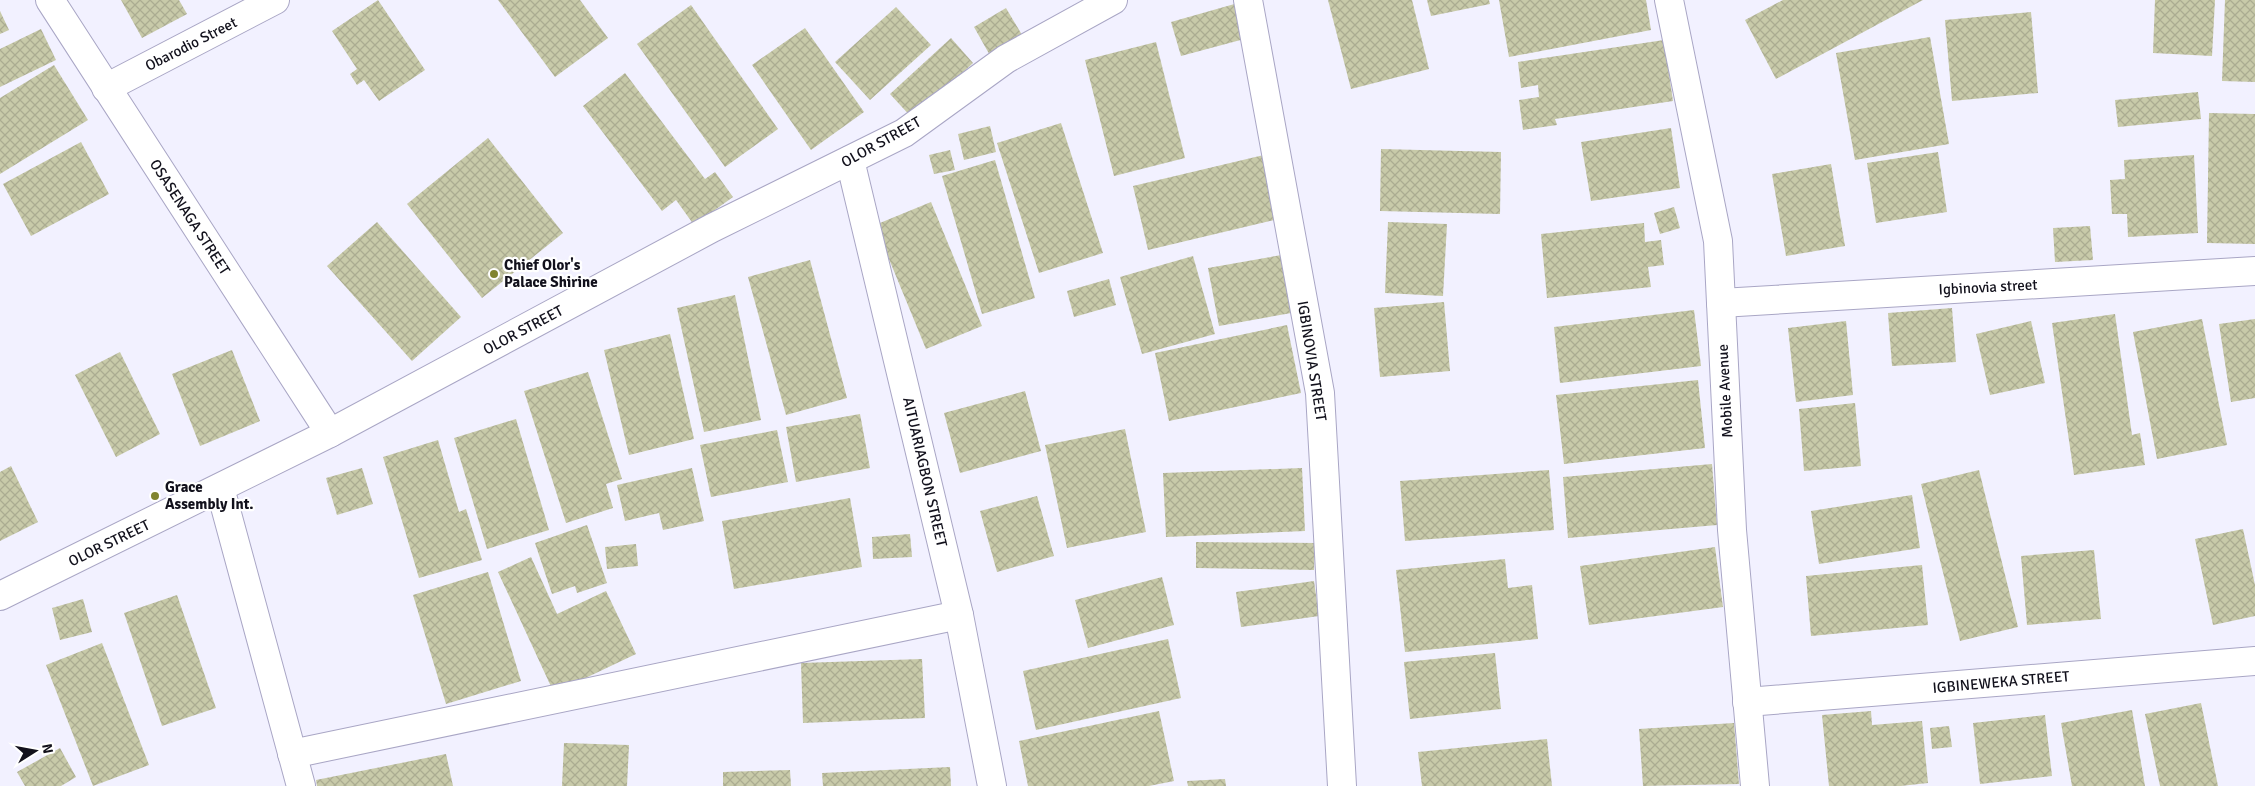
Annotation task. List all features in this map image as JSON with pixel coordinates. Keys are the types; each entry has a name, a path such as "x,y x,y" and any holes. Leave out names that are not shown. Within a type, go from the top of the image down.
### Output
{"street":[{"name":"OSASENAGA STREET","path":"50,0 330,433"},
{"name":"Obarodio Street","path":"106,88 275,0"},
{"name":"OLOR STREET","path":"0,596 330,433 712,228 904,133 1006,59 1113,0"},
{"name":"IGBINOVIA STREET","path":"1248,0 1320,393 1342,786"},
{"name":"Mobile Avenue","path":"1669,0 1718,241 1732,530 1755,786"},
{"name":"AITUARIAGBON STREET","path":"850,160 959,615 992,786"},
{"name":"Igbinovia street","path":"1721,303 2255,271"},
{"path":"220,488 301,786"},
{"path":"292,754 959,615"},
{"name":"IGBINEWEKA STREET","path":"1747,702 2255,661"}],"building":[{"path":"121,0 179,0 187,14 142,38"},
{"path":"378,0 425,70 379,101 364,80 357,85 350,74 357,69 332,31"},
{"path":"498,0 580,0 608,38 555,77"},
{"path":"1328,0 1412,0 1429,69 1351,89"},
{"path":"1427,0 1489,0 1490,4 1431,16"},
{"path":"1499,0 1646,0 1651,30 1509,57"},
{"path":"1783,0 1923,0 1776,79 1745,20"},
{"path":"2155,0 2215,0 2212,56 2153,53"},
{"path":"2225,0 2255,0 2255,82 2222,81"},
{"path":"1238,3 1248,38 1181,56 1171,22"},
{"path":"691,5 778,129 725,167 637,44"},
{"path":"896,7 931,45 870,100 835,62"},
{"path":"1006,8 1025,40 992,59 974,27"},
{"path":"0,11 9,30 0,34"},
{"path":"2031,12 2038,93 1952,101 1945,20"},
{"path":"805,28 864,112 811,150 752,65"},
{"path":"41,29 56,60 0,87 0,49"},
{"path":"1930,37 1949,144 1855,160 1836,53"},
{"path":"951,38 973,63 913,119 890,94"},
{"path":"1664,40 1673,101 1555,119 1557,125 1523,130 1519,100 1539,97 1538,85 1521,88 1518,62"},
{"path":"1156,42 1185,158 1114,176 1085,60"},
{"path":"54,65 88,120 0,174 0,98"},
{"path":"625,73 705,179 715,172 733,197 694,225 676,200 662,211 583,106"},
{"path":"2198,92 2201,119 2118,127 2115,100"},
{"path":"2209,113 2255,114 2255,244 2207,243"},
{"path":"1061,123 1103,253 1039,273 997,143"},
{"path":"990,126 996,152 964,160 958,134"},
{"path":"1671,128 1680,188 1591,201 1581,142"},
{"path":"488,138 563,233 482,298 407,204"},
{"path":"81,142 109,194 31,236 3,184"},
{"path":"1381,149 1501,152 1500,214 1380,211"},
{"path":"950,150 955,170 934,174 929,155"},
{"path":"1938,152 1947,212 1876,223 1867,163"},
{"path":"1268,154 1283,218 1148,250 1133,186"},
{"path":"2194,155 2198,233 2128,237 2127,214 2112,214 2110,180 2125,179 2124,160"},
{"path":"995,160 1035,298 982,314 942,176"},
{"path":"1831,164 1845,246 1786,256 1772,174"},
{"path":"931,202 982,326 926,349 875,225"},
{"path":"1674,207 1680,228 1660,234 1654,213"},
{"path":"377,222 461,317 412,361 327,266"},
{"path":"1388,222 1447,224 1443,296 1385,293"},
{"path":"1644,223 1645,242 1661,240 1664,265 1648,267 1651,287 1547,298 1541,234"},
{"path":"2090,226 2093,260 2055,262 2053,228"},
{"path":"1287,254 1297,312 1219,326 1208,268"},
{"path":"1193,256 1215,334 1142,354 1120,277"},
{"path":"810,260 847,398 786,415 748,277"},
{"path":"1109,279 1116,305 1074,317 1067,291"},
{"path":"735,295 761,420 704,432 677,308"},
{"path":"1444,302 1450,371 1380,377 1374,308"},
{"path":"1952,308 1956,362 1892,366 1888,313"},
{"path":"1694,310 1701,366 1560,383 1554,327"},
{"path":"2115,314 2132,435 2140,433 2145,465 2074,475 2052,323"},
{"path":"2202,319 2227,445 2157,459 2133,332"},
{"path":"2255,319 2255,398 2231,402 2219,324"},
{"path":"1846,321 1853,395 1796,402 1788,328"},
{"path":"2031,321 2045,383 1990,395 1976,334"},
{"path":"1287,325 1301,393 1169,421 1155,353"},
{"path":"670,334 694,439 629,455 604,350"},
{"path":"232,350 260,421 200,446 172,374"},
{"path":"120,352 160,434 116,457 75,375"},
{"path":"588,372 622,479 606,484 613,508 566,523 524,391"},
{"path":"1698,380 1705,448 1564,464 1556,395"},
{"path":"1025,391 1041,451 960,473 944,413"},
{"path":"1855,403 1861,466 1804,471 1799,409"},
{"path":"860,414 870,468 796,482 786,427"},
{"path":"516,419 549,530 487,549 454,438"},
{"path":"1125,429 1146,532 1067,548 1045,445"},
{"path":"777,430 788,482 711,497 700,445"},
{"path":"438,440 459,512 466,509 482,560 419,578 383,457"},
{"path":"1712,464 1717,525 1568,538 1563,477"},
{"path":"11,466 38,522 0,541 0,472"},
{"path":"362,468 373,504 337,515 326,478"},
{"path":"692,468 704,521 663,530 659,513 625,521 617,485"},
{"path":"1302,468 1305,531 1166,537 1163,473"},
{"path":"1549,470 1554,530 1405,541 1400,481"},
{"path":"1979,470 2018,627 1960,641 1921,484"},
{"path":"1912,495 1920,548 1819,564 1811,511"},
{"path":"1037,496 1054,556 997,572 980,511"},
{"path":"850,498 862,567 734,589 722,521"},
{"path":"587,525 607,583 577,593 575,586 552,594 535,543"},
{"path":"2243,529 2255,585 2255,616 2213,625 2195,539"},
{"path":"910,534 912,557 873,559 872,537"},
{"path":"1196,542 1315,543 1314,570 1196,568"},
{"path":"636,544 638,566 607,569 605,547"},
{"path":"1715,547 1723,607 1589,625 1580,566"},
{"path":"2094,550 2101,619 2027,625 2021,556"},
{"path":"531,557 557,614 606,591 636,654 554,693 498,572"},
{"path":"1505,559 1508,588 1532,585 1538,639 1405,652 1396,570"},
{"path":"1922,565 1928,625 1811,636 1806,576"},
{"path":"488,572 521,681 446,704 413,595"},
{"path":"1162,577 1174,625 1088,648 1075,600"},
{"path":"1314,581 1319,616 1241,627 1236,592"},
{"path":"177,595 216,708 162,726 124,613"},
{"path":"83,599 92,632 60,640 52,608"},
{"path":"1168,639 1181,698 1036,730 1023,671"},
{"path":"102,643 149,765 93,786 46,665"},
{"path":"1495,653 1501,709 1410,719 1404,662"},
{"path":"922,659 925,718 803,723 801,663"},
{"path":"2201,703 2218,786 2160,786 2145,714"},
{"path":"2132,710 2145,786 2072,786 2061,723"},
{"path":"1159,711 1174,781 1149,786 1028,786 1019,741"},
{"path":"1871,711 1872,725 1922,721 1928,783 1901,786 1829,786 1822,715"},
{"path":"2045,715 2052,776 1980,784 1973,723"},
{"path":"1734,723 1739,784 1643,786 1639,729"},
{"path":"1949,726 1952,747 1932,749 1930,728"},
{"path":"1547,739 1552,786 1422,786 1418,752"},
{"path":"564,743 629,745 627,786 562,786"},
{"path":"60,748 76,777 61,786 25,786 17,772"},
{"path":"446,754 453,786 317,786 316,780"},
{"path":"950,767 951,786 823,786 822,773"},
{"path":"790,770 791,786 723,786 723,772"},
{"path":"1225,779 1226,786 1188,786 1187,781"}],"place":[{"name":"Chief Olor's Palace Shirine","path":"494,274"},
{"name":"Grace Assembly Int.","path":"155,496"}]}
